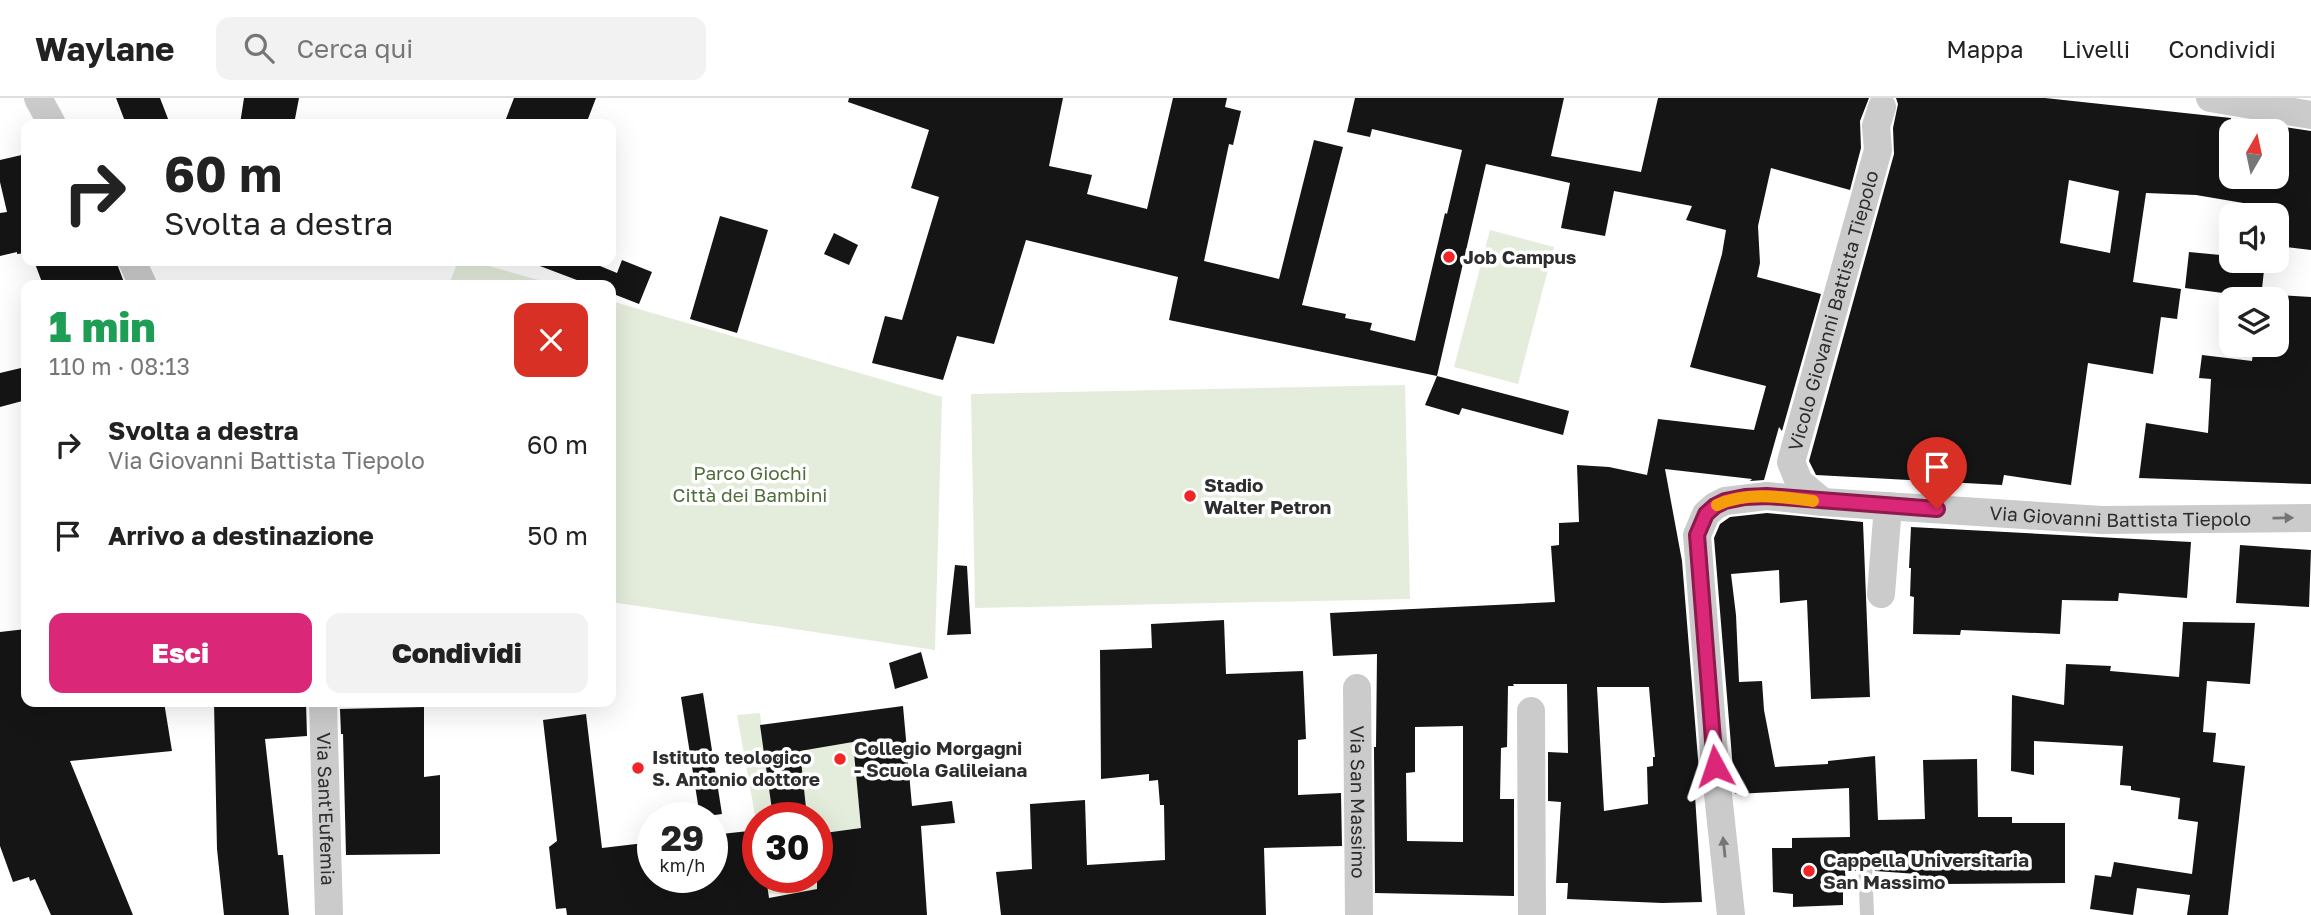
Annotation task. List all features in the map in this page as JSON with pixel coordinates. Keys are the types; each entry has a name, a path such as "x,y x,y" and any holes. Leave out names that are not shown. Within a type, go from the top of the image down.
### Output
{"street":[{"path":"38,98 49,119"},
{"path":"2210,98 2311,115"},
{"name":"Vicolo Giovanni Battista Tiepolo","path":"1823,502 1799,482 1791,462 1878,149 1876,126 1882,107"},
{"name":"Via Giovanni Battista Tiepolo","path":"1731,915 1715,766 1697,535 1706,514 1715,506 1725,501 1767,496 2102,520 2311,518"},
{"path":"1881,594 1888,506"},
{"name":"Via San Massimo","path":"1357,688 1359,915"},
{"name":"Via Sant'Eufemia","path":"323,707 329,915"},
{"path":"1531,711 1532,915"}],"lane":[{"path":"1865,861 1867,915"}],"green space":[{"path":"1490,230 1554,247 1518,384 1454,367"},
{"path":"456,266 489,266 538,280 451,280"},
{"name":"Parco Giochi Città dei Bambini","path":"616,302 942,397 935,650 616,603"},
{"name":"Stadio Walter Petron","path":"1405,385 1410,599 975,608 971,394"},
{"path":"760,713 771,802 753,802 737,715"},
{"path":"853,742 861,828 833,832 833,802 805,802 800,751"}],"building":[{"path":"116,98 160,98 168,119 124,119"},
{"path":"244,98 299,98 295,119 241,119"},
{"path":"514,98 596,98 588,119 506,119"},
{"path":"849,98 1063,98 1049,166 1092,175 1087,194 1147,209 1173,98 1227,98 1225,107 1241,111 1233,145 1229,144 1204,261 1279,279 1314,140 1343,147 1302,305 1346,314 1345,318 1372,323 1370,330 1415,341 1462,150 1372,129 1370,137 1347,132 1355,98 1564,98 1551,156 1641,172 1658,98 1869,98 1860,121 1861,148 1850,190 1771,168 1758,226 1760,263 1757,277 1821,294 1782,431 1779,427 1764,480 1750,481 1752,479 1665,469 1682,561 1701,796 1695,796 1702,902 1567,899 1568,883 1556,883 1561,802 1548,801 1548,752 1568,753 1567,684 1508,686 1507,747 1501,748 1500,799 1514,799 1514,896 1375,893 1374,747 1377,654 1333,656 1330,613 1555,602 1551,546 1559,545 1559,523 1579,522 1577,465 1609,467 1647,475 1658,419 1754,430 1766,386 1690,367 1722,254 1726,230 1686,220 1692,206 1614,191 1605,236 1561,228 1570,183 1486,164 1437,376 1169,320 1178,277 1026,240 994,344 957,336 943,380 872,363 885,316 902,320 939,197 911,188 929,130 848,102","holes":["1597,687 1649,687 1655,757 1653,766 1647,767 1648,804 1604,811","1463,726 1463,842 1407,841 1406,773 1415,772 1415,727"]},
{"path":"1896,98 2045,98 2231,118 2219,119 2219,189 2289,189 2289,128 2311,131 2311,250 2289,247 2289,203 2243,203 2196,195 2146,193 2133,282 2181,289 2177,319 2161,317 2153,374 2088,363 2071,485 2004,475 2002,485 1816,475 1809,461 1894,154 1893,128 1898,104","holes":["2069,180 2119,191 2110,253 2060,243"]},
{"path":"21,155 21,254 0,256 0,213 7,212 0,182 0,160"},
{"path":"720,216 768,230 737,333 690,319"},
{"path":"834,233 858,245 849,265 824,254"},
{"path":"2189,252 2219,255 2219,273 2264,273 2262,287 2219,287 2219,292 2185,288"},
{"path":"622,260 652,272 639,304 616,295 616,280 577,280 540,266 600,266 617,273"},
{"path":"36,266 118,266 123,280 41,280"},
{"path":"2289,296 2311,297 2311,484 2139,478 2146,423 2208,433 2211,379 2199,378 2202,355 2252,361 2252,357 2289,357"},
{"path":"21,368 21,401 0,407 0,373"},
{"path":"1437,376 1569,411 1563,435 1462,408 1459,415 1425,405"},
{"path":"1767,513 1863,522 1870,697 1811,699 1807,600 1780,603 1779,570 1731,574 1739,682 1762,681 1764,710 1775,767 1828,764 1828,761 1875,756 1878,820 1925,819 1923,760 1977,759 1978,817 2012,817 2012,823 2065,823 2065,883 1943,884 1942,879 1917,879 1917,874 1875,871 1873,857 1865,851 1856,857 1856,871 1845,871 1843,905 1793,907 1793,894 1773,892 1772,848 1792,848 1792,838 1850,837 1849,788 1735,794 1714,538 1720,524 1730,517"},
{"path":"1911,527 2191,542 2187,598 2119,593 2118,601 2062,600 2060,634 1961,630 1960,635 1913,634 1914,597 1910,596 1909,568"},
{"path":"2240,545 2311,550 2309,607 2236,603"},
{"path":"955,565 967,566 971,634 947,635"},
{"path":"1224,620 1226,674 1303,671 1306,739 1298,740 1298,795 1341,793 1342,846 1264,848 1266,915 1001,915 996,872 1032,869 1030,804 1085,800 1087,865 1165,860 1164,805 1160,805 1158,780 1149,781 1149,774 1101,779 1100,650 1152,648 1151,624"},
{"path":"2183,622 2255,623 2250,684 2207,681 2203,732 2216,733 2213,762 2245,766 2228,915 2187,915 2190,895 2137,888 2133,915 2090,909 2095,875 2111,877 2114,862 2192,874 2198,822 2178,819 2180,798 2131,790 2131,786 2120,785 2123,746 2034,741 2034,775 2011,771 2012,695 2064,705 2066,664 2111,666 2110,671 2179,677"},
{"path":"21,630 21,707 165,707 172,751 70,761 133,915 51,915 35,879 30,881 29,877 13,882 0,846 0,632"},
{"path":"921,652 928,678 895,689 889,663"},
{"path":"703,693 720,802 698,802 681,697"},
{"path":"903,706 912,806 952,801 955,823 921,826 927,915 567,915 566,908 556,909 549,847 557,841 543,720 586,714 602,848 637,844 637,893 728,893 728,833 742,832 742,893 768,893 769,898 796,893 833,893 833,832 861,828 853,742 800,751 805,802 771,802 760,725"},
{"path":"214,707 306,707 307,736 265,739 278,855 283,855 289,915 224,915 217,849"},
{"path":"424,707 424,777 440,775 440,854 346,855 340,709"}],"slow traffic":[{"path":"1717,505 1745,497 1767,496 1813,501"}],"place":[{"name":"Job Campus","path":"1449,257"},
{"name":"Stadio Walter Petron","path":"1190,496"},
{"name":"Collegio Morgagni - Scuola Galileiana","path":"840,759"},
{"name":"Istituto teologico S. Antonio dottore","path":"638,768"},
{"name":"Cappella Universitaria San Massimo","path":"1809,871"}],"route":[{"path":"1715,766 1697,535 1706,514 1725,501 1767,496 1937,509"}]}
